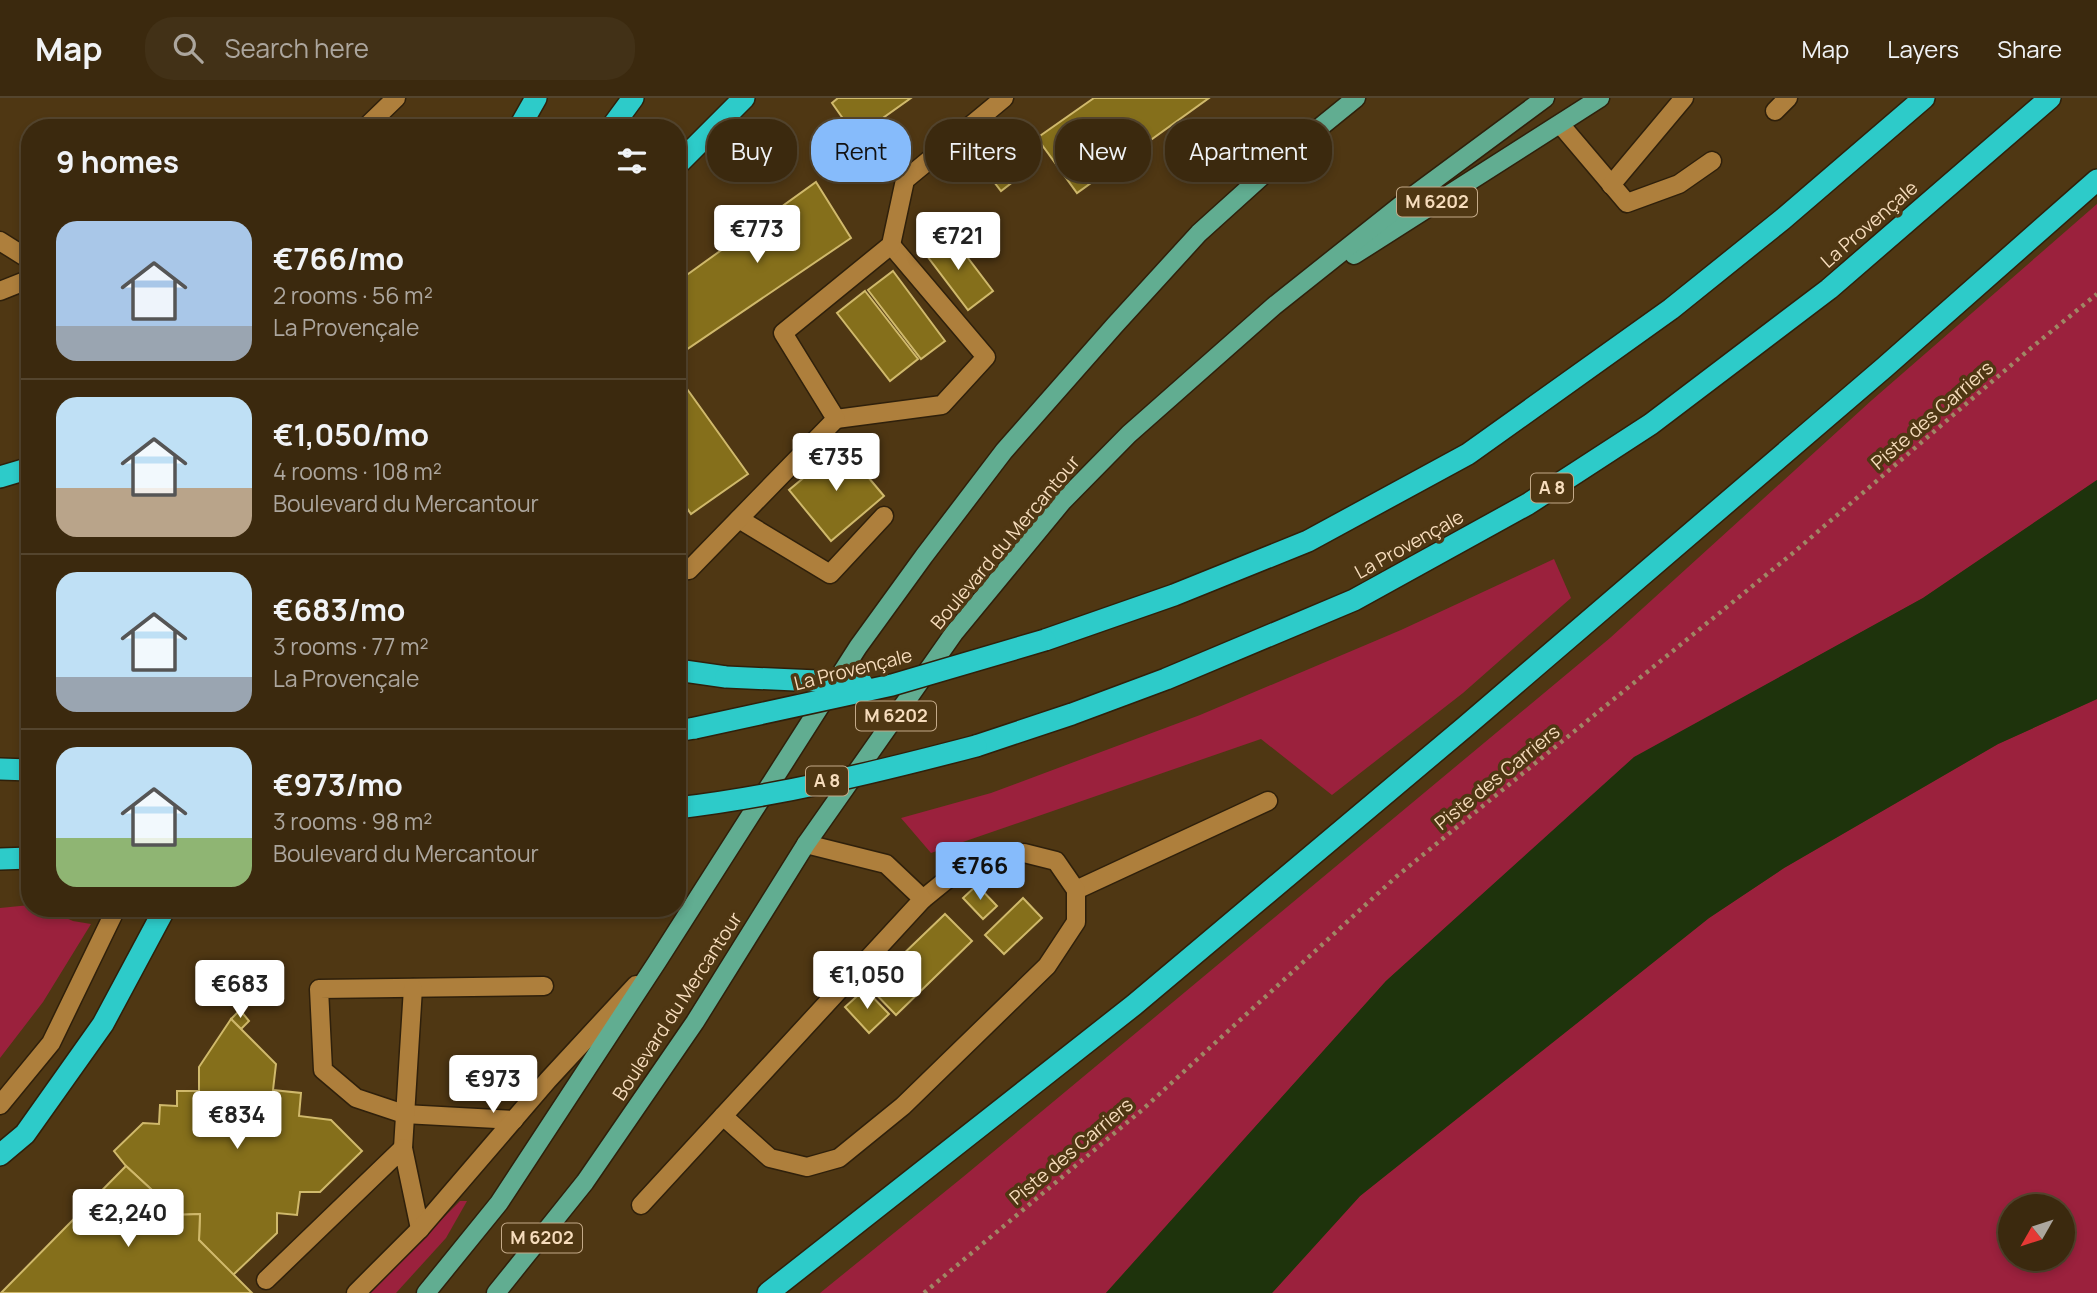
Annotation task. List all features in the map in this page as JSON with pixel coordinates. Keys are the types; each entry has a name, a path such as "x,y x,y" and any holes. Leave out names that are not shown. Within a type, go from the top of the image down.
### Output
{"highway":[{"path":"524,119 536,98"},
{"path":"618,119 633,98"},
{"path":"686,156 744,98"},
{"name":"La Provençale","path":"686,730 892,685 1045,640 1174,595 1308,541 1468,454 1671,309 1783,219 1924,98"},
{"name":"La Provençale","path":"686,807 742,800 976,746 1166,679 1354,600 1528,504 1651,424 1829,289 2050,98"},
{"path":"768,1293 1166,979 1843,403 2097,180"},
{"path":"0,477 21,471"},
{"path":"686,671 726,677 892,685"},
{"path":"0,769 21,770"},
{"path":"0,859 21,858"},
{"path":"0,1155 25,1133 103,1024 160,917"}],"main road":[{"name":"M 6202","path":"686,917 858,647 1004,451 1199,233 1282,158 1356,98"},
{"name":"Boulevard du Mercantour","path":"496,1293 593,1170 695,1022 806,844 954,633 1062,502 1129,434 1274,306 1406,201 1545,98"},
{"name":"M 6202","path":"1274,306 1600,98"},
{"name":"M 6202","path":"426,1293 499,1203 686,917"}],"street":[{"path":"374,119 396,98"},
{"path":"836,419 783,332 891,245 905,180 1004,98"},
{"path":"1611,184 1684,98"},
{"path":"1775,111 1788,98"},
{"path":"1560,124 1627,203 1679,184 1712,161"},
{"path":"0,241 21,254"},
{"path":"686,562 739,519 836,419 942,405 986,357 891,245"},
{"path":"0,291 21,283"},
{"path":"739,519 830,574 884,516"},
{"path":"1076,890 1268,801"},
{"path":"806,844 886,864 923,899"},
{"path":"641,1205 723,1116 923,899 966,864 1024,853 1056,861 1076,890 1076,922 1047,966 903,1106 839,1158 807,1167 771,1158 723,1116"},
{"path":"0,1105 51,1042 112,917"},
{"path":"356,1293 420,1229 657,962"},
{"path":"514,1120 404,1114 356,1098 323,1070 319,989 544,986"},
{"path":"413,988 403,1149 420,1229"},
{"path":"266,1280 403,1149"}],"path":[{"name":"Piste des Carriers","path":"924,1293 1142,1110 1397,876 1793,553 2031,348 2097,295"}],"shaded area":[{"path":"2097,204 2097,480 1923,598 1634,758 1386,981 1106,1293 820,1293 1610,638 1872,400"},
{"path":"2097,480 2097,699 1998,744 1784,868 1709,918 1360,1196 1272,1293 1106,1293 1386,981 1634,757 1923,598"},
{"path":"1554,559 1571,598 1463,693 1332,795 1261,739 931,853 901,818 991,793 1200,715 1401,630"},
{"path":"2097,699 2097,1293 1272,1293 1360,1196 1709,918 1784,868 1998,744"},
{"path":"21,906 21,917 64,917 91,924 43,1002 0,1058 0,908"},
{"path":"460,1201 467,1201 446,1238 396,1293 369,1293"}],"building":[{"path":"838,98 911,98 881,119 843,119 832,103"},
{"path":"1094,98 1209,98 1180,119 1165,119 1165,130 1151,140 1151,119 1064,119"},
{"path":"1055,125 1055,163 1041,144 1041,135"},
{"path":"816,182 851,238 686,350 686,276"},
{"path":"994,182 1013,182 1001,191"},
{"path":"1069,182 1092,182 1077,193"},
{"path":"949,233 993,291 968,310 924,252"},
{"path":"893,271 945,341 921,359 868,290"},
{"path":"865,291 918,359 890,381 837,313"},
{"path":"686,388 748,474 691,514 686,507"},
{"path":"842,446 884,496 831,541 789,490"},
{"path":"977,885 997,906 983,919 963,898"},
{"path":"1023,898 1042,918 1004,954 985,935"},
{"path":"945,914 972,941 896,1015 869,987"},
{"path":"865,989 889,1014 869,1033 845,1007"},
{"path":"240,1010 249,1021 241,1029 231,1019"},
{"path":"231,1019 276,1064 273,1090 301,1093 299,1116 331,1120 362,1151 320,1192 300,1192 297,1215 277,1213 277,1233 233,1275 199,1240 200,1214 174,1215 172,1190 153,1191 114,1151 143,1123 159,1124 160,1105 177,1106 177,1091 199,1091 199,1067"},
{"path":"126,1166 153,1191 172,1190 174,1215 200,1214 199,1240 252,1293 1,1293"}]}
